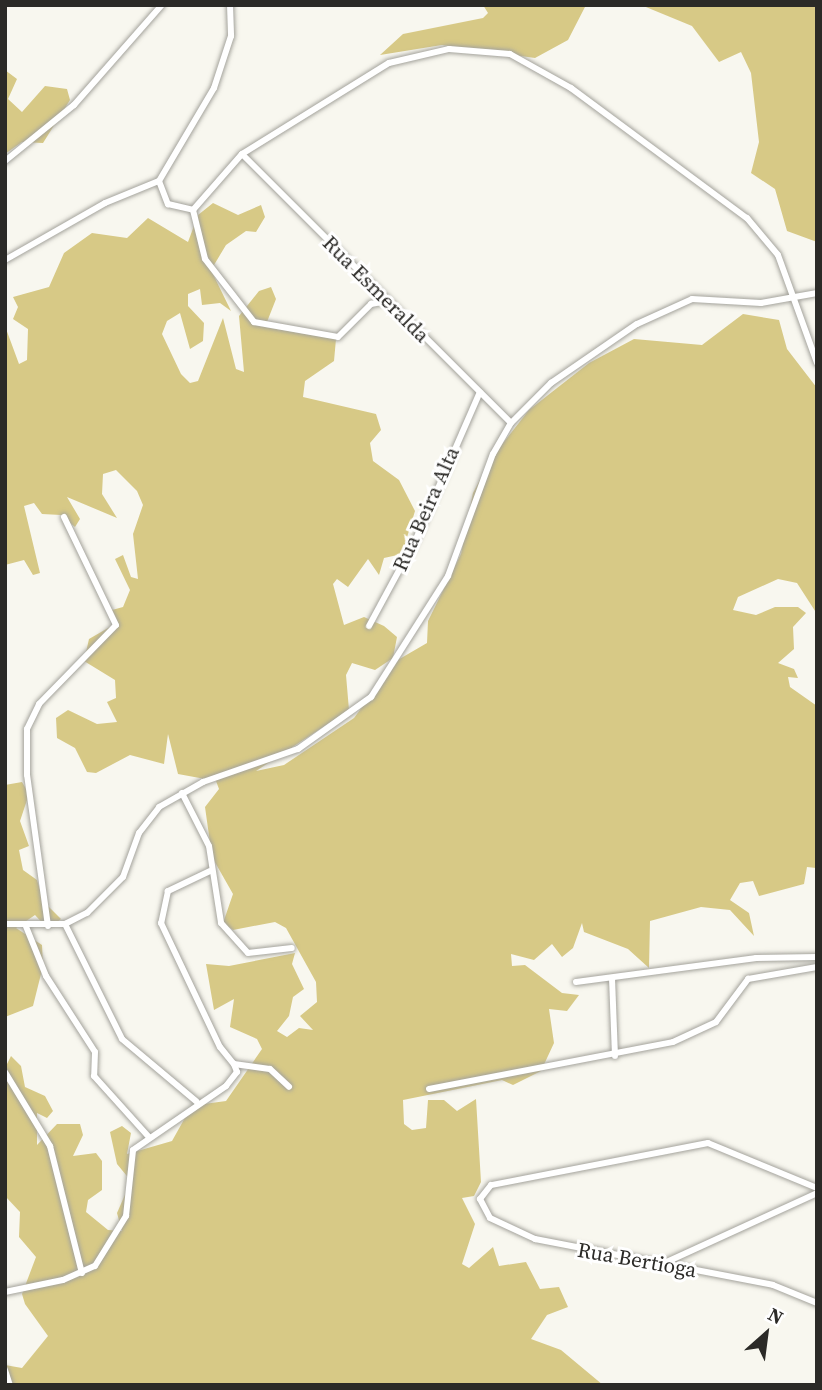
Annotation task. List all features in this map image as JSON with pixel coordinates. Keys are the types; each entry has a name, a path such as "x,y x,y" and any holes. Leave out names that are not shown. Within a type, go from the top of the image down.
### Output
{"street":[{"path":"5,161 74,105 162,5"},
{"path":"5,260 105,203 159,181 214,88 232,36 230,5"},
{"path":"193,210 242,154 407,55 449,49 510,54 570,88 747,218 778,254 791,298 817,363"},
{"name":"Rua Esmeralda","path":"242,154 511,423"},
{"path":"159,181 168,204 193,210"},
{"path":"193,210 205,259 254,322 338,337 371,304 387,301"},
{"path":"5,924 65,924 111,892 147,820 182,793 298,749 371,698 428,615 511,423 551,383 670,307 712,296 761,303 817,293"},
{"name":"Rua Beira Alta","path":"369,626 416,539 480,392"},
{"path":"48,926 27,775 27,729 39,704 116,625 64,517"},
{"path":"182,793 209,846 210,871 218,915 243,950 258,954 292,948"},
{"path":"5,1292 82,1273 96,1266 126,1216 128,1162 149,1137 164,1132 195,1101 234,1079 234,1064 161,923 168,891 210,871"},
{"path":"25,924 46,976 95,1052 94,1076 149,1137"},
{"path":"65,924 122,1039 195,1101"},
{"path":"576,982 756,958 817,957"},
{"path":"429,1089 615,1056 673,1042 716,1021 741,984 755,976 817,967"},
{"path":"612,978 615,1056"},
{"path":"234,1064 270,1069 289,1087"},
{"path":"5,1072 50,1146 82,1273"},
{"name":"Rua Bertioga","path":"817,1191 708,1143 484,1191 482,1206 505,1229 585,1252 773,1284 817,1303"},
{"path":"660,1265 817,1191"},
{"path":"5,1370 10,1385"}],"shaded area":[{"path":"483,5 586,5 568,40 535,58 442,45 380,55 403,34 483,18 488,13"},
{"path":"641,5 817,5 817,242 787,231 775,189 751,173 759,142 751,73 741,52 719,62 692,26"},
{"path":"5,70 17,79 8,99 22,112 45,86 67,89 70,100 43,143 22,142 5,154"},
{"path":"213,203 238,215 261,205 265,217 256,232 246,231 226,245 211,270 231,311 220,303 202,305 200,289 188,294 188,306 204,323 203,341 190,349 180,313 167,321 162,334 181,374 190,383 198,381 223,318 236,369 244,372 239,316 259,291 271,287 276,299 265,327 336,339 334,361 305,381 303,397 376,414 381,430 370,443 373,461 399,480 415,511 402,554 384,558 379,575 368,559 348,587 337,579 333,584 344,625 364,617 384,626 397,637 393,658 375,670 352,663 346,675 349,710 256,771 284,765 354,718 396,661 427,643 428,621 461,554 473,493 492,457 529,410 589,363 634,339 702,345 743,314 779,320 787,349 817,388 817,614 797,583 778,579 738,597 733,610 756,615 775,607 798,607 806,613 793,627 794,649 778,663 794,669 798,678 788,677 790,687 817,706 816,868 807,867 804,884 759,896 753,881 740,883 730,900 749,913 754,936 730,910 701,907 650,921 649,968 628,949 584,932 582,923 573,948 562,957 552,944 534,960 511,954 512,966 525,965 562,993 579,995 567,1011 549,1009 554,1043 541,1071 513,1085 502,1080 403,1100 404,1124 412,1130 426,1128 428,1100 444,1100 457,1111 476,1099 481,1182 474,1196 462,1198 475,1224 462,1264 469,1268 493,1247 499,1266 526,1262 540,1289 559,1287 568,1307 547,1315 531,1339 561,1350 603,1385 5,1385 5,1365 22,1368 48,1336 25,1304 22,1294 36,1257 19,1237 20,1212 5,1196 5,1068 11,1056 21,1066 25,1087 45,1096 53,1111 47,1118 37,1113 37,1145 57,1124 80,1124 83,1135 73,1156 96,1153 102,1161 102,1190 88,1200 86,1212 108,1230 122,1231 117,1213 131,1181 117,1164 110,1132 122,1126 131,1133 127,1154 172,1141 186,1116 204,1104 226,1101 262,1049 257,1039 230,1027 234,999 214,1010 206,964 229,966 295,953 292,964 304,989 293,997 289,1016 277,1031 287,1037 299,1028 313,1030 300,1016 317,1002 316,982 286,928 275,922 233,930 223,923 233,894 212,857 205,807 219,789 216,781 178,774 168,734 164,764 130,755 96,773 87,772 75,748 57,738 56,718 68,710 97,724 117,722 107,702 116,698 115,680 84,661 89,639 115,624 112,610 123,607 130,590 115,559 123,555 131,577 138,579 133,534 143,505 137,491 116,470 103,474 102,494 117,518 67,497 80,519 75,527 61,515 42,514 34,503 24,506 40,573 33,575 24,560 5,565 5,326 19,364 27,360 28,329 13,319 18,307 13,297 49,287 64,253 92,233 127,238 148,218 188,242 198,215"},
{"path":"22,782 29,794 20,821 29,846 19,850 23,870 37,880 44,902 61,919 48,929 35,915 16,928 42,945 43,966 33,1006 5,1017 5,785"}]}
